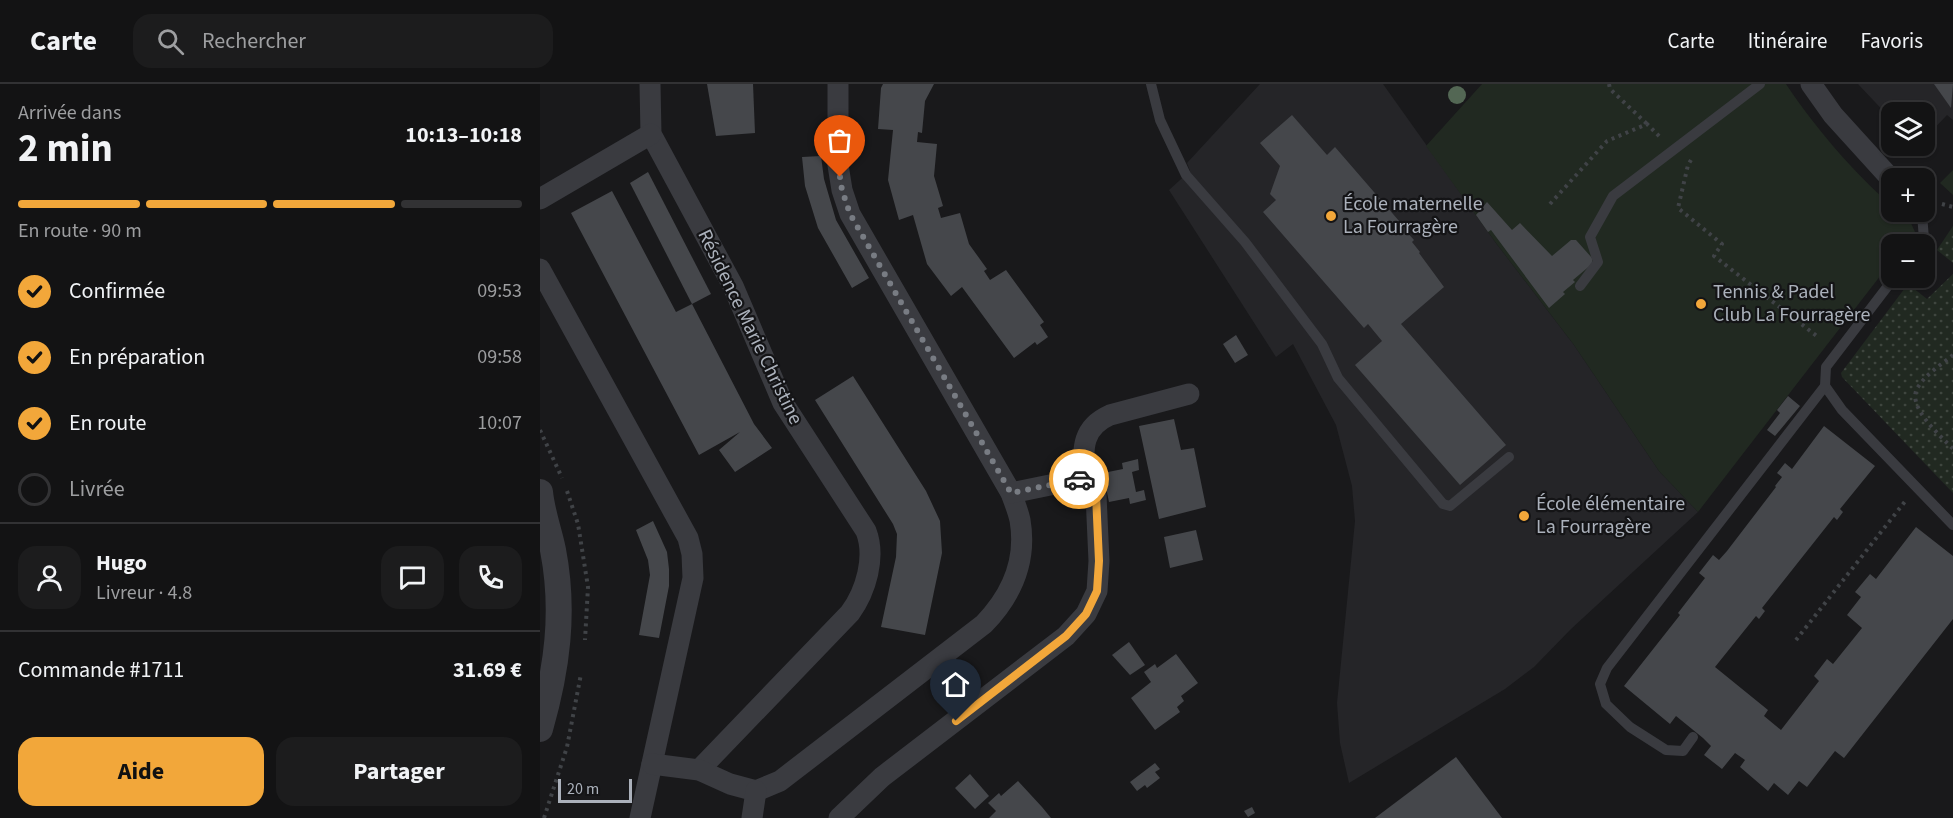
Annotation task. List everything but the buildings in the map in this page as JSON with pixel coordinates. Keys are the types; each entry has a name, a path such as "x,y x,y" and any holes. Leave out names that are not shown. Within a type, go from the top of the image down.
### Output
{"street":[{"name":"Résidence Marie Christine","path":"650,84 651,134 733,286 783,403 866,531 871,555 860,599 850,613 699,770"},
{"path":"652,764 699,770 730,784 756,791 780,781 984,624 999,609 1013,585 1021,553 1020,520 1011,493 850,214 842,190 838,165 838,84"},
{"path":"1811,84 1833,115 1881,168"},
{"path":"540,199 651,134"},
{"path":"540,269 676,516 690,546 693,578 640,818"},
{"path":"839,818 882,777 1066,636 1086,614 1097,591 1099,561 1096,495 1084,478 1083,456 1086,437 1092,426 1110,415 1189,394"},
{"path":"1011,493 1084,478"},
{"path":"540,729 546,680 560,618 553,550 541,504"},
{"path":"752,818 756,791"}],"lane":[{"path":"1151,84 1160,120 1186,176 1245,242 1322,344 1338,378 1443,504 1449,506 1509,457"},
{"path":"1580,286 1598,262 1590,237 1613,196 1760,84"},
{"path":"1693,737 1683,751 1666,750 1630,727 1606,704 1600,684 1607,668 1825,386 1826,367 1886,288"},
{"path":"1825,386 1842,410 1953,525"}],"path":[{"path":"1609,84 1610,89 1672,149"},
{"path":"1550,204 1607,141 1647,124"},
{"path":"1694,155 1688,165 1678,208 1722,244 1714,256 1818,338"},
{"path":"1953,355 1917,387 1915,396 1918,409 1953,449"},
{"path":"1796,640 1902,502 1919,490"}],"shaded area":[{"name":"École élémentaire La Fourragère","path":"1260,84 1383,84 1496,243 1574,345 1659,471 1698,512 1571,629 1534,667 1505,689 1349,783 1340,743 1337,703 1355,521 1352,486 1336,425 1293,344 1276,357 1169,190 1190,171 1187,163"},
{"name":"Tennis & Padel Club La Fourragère","path":"1482,84 1786,84 1835,148 1881,196 1881,222 1910,222 1915,232 1913,234 1881,234 1881,275 1698,512 1659,471 1574,345 1426,146"},
{"path":"1858,84 1953,84 1953,120 1947,115 1935,128 1935,102 1881,102 1881,108"},
{"path":"1953,170 1953,195 1940,183"},
{"path":"1953,226 1953,263 1937,250"},
{"path":"1953,274 1953,493 1842,377 1841,373 1905,288 1913,288 1927,299"}],"way so far":[{"path":"840,177 850,214 1011,493 1079,479"}],"place":[{"name":"École maternelle La Fourragère","path":"1331,216"},
{"name":"Tennis & Padel Club La Fourragère","path":"1701,304"},
{"name":"École élémentaire La Fourragère","path":"1524,516"}],"route":[{"path":"956,721 1066,636 1086,614 1097,591 1098,525 1096,495 1084,478 1079,479"}]}
